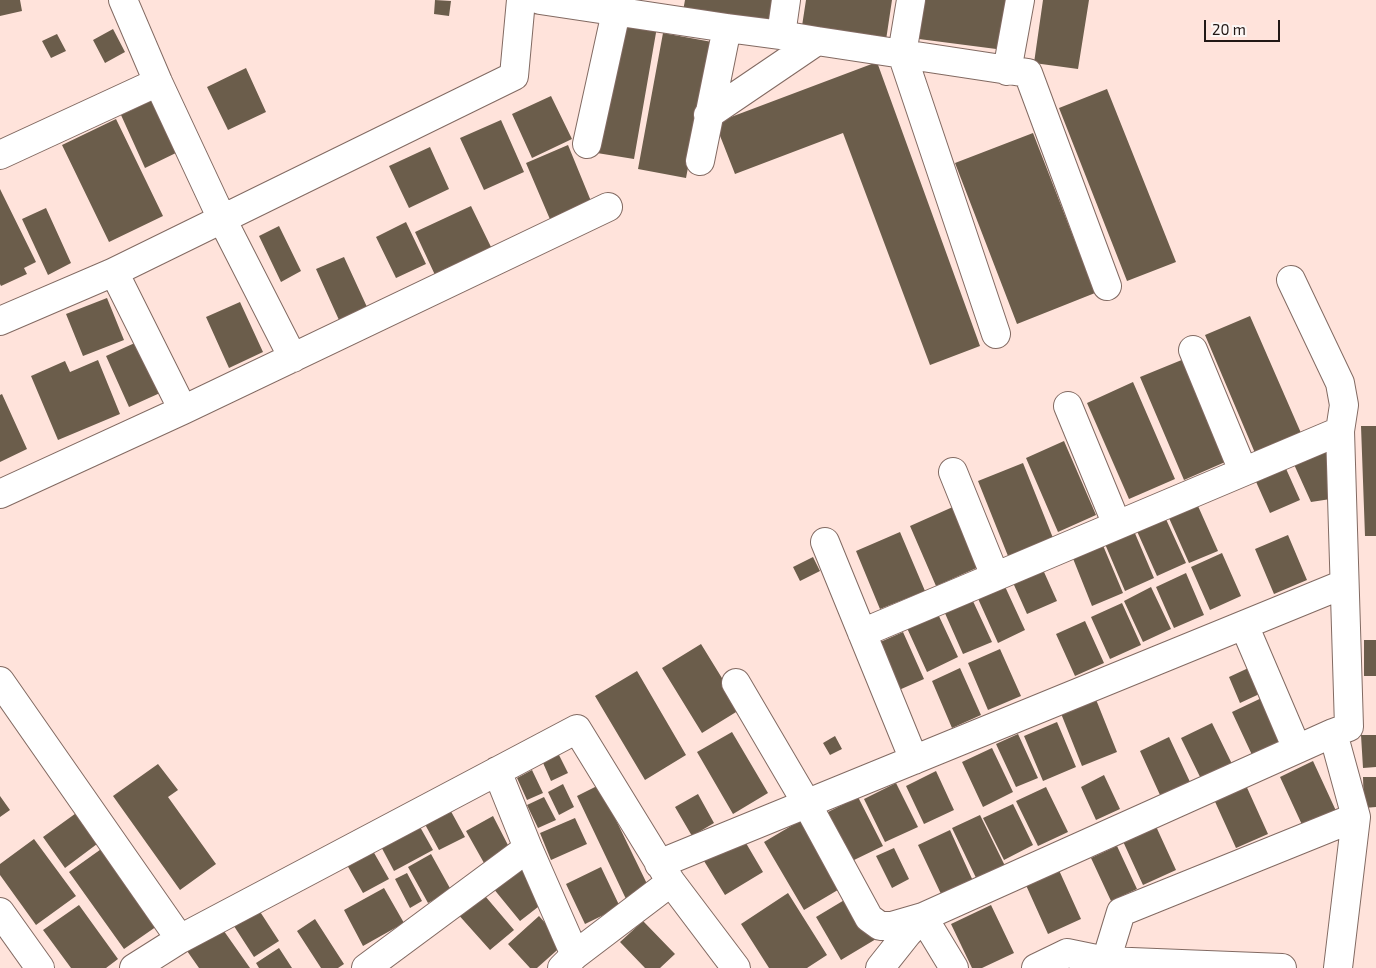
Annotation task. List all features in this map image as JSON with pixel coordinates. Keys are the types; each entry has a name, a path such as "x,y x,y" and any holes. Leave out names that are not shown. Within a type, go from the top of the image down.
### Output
{"street":[{"path":"123,0 158,82 222,219 293,358"},
{"path":"0,320 114,272 514,76 521,0"},
{"path":"540,0 616,12 666,9 726,28 1028,73 1107,286"},
{"path":"781,35 786,0"},
{"path":"911,0 902,54 996,334"},
{"path":"1007,71 1020,0"},
{"path":"587,144 616,12"},
{"path":"700,161 726,28"},
{"path":"708,115 817,42"},
{"path":"0,155 158,82"},
{"path":"0,494 183,410 608,207"},
{"path":"114,272 183,410"},
{"path":"736,683 807,804 870,918 880,926 915,926 1297,749 1349,727 1340,430 1344,405 1340,383 1291,280"},
{"path":"1193,350 1243,472"},
{"path":"1068,406 1117,525"},
{"path":"862,633 1340,430"},
{"path":"953,472 995,576"},
{"path":"825,542 914,760"},
{"path":"497,771 528,848 568,961 665,873 807,804 1344,584"},
{"path":"1244,624 1297,749"},
{"path":"0,680 180,939"},
{"path":"134,968 180,939 577,729 665,873 736,968"},
{"path":"1333,733 1356,817 1338,968"},
{"path":"1106,960 1121,912 1356,817"},
{"path":"366,968 528,848"},
{"path":"0,912 40,968"},
{"path":"915,926 948,959"},
{"path":"880,968 915,926"},
{"path":"1036,968 1066,953 1106,960 1282,968"}],"building":[{"path":"0,0 20,0 22,11 0,16"},
{"path":"435,0 451,1 449,16 434,14"},
{"path":"685,0 774,0 770,23 683,11"},
{"path":"806,0 892,0 886,40 802,26"},
{"path":"924,0 1012,0 1004,50 919,39"},
{"path":"1043,0 1089,0 1078,69 1034,63"},
{"path":"619,21 657,27 634,159 597,153"},
{"path":"113,29 125,52 105,63 93,40"},
{"path":"663,33 712,42 686,178 638,169"},
{"path":"57,34 66,51 51,58 42,41"},
{"path":"877,62 980,346 930,365 843,133 735,174 715,123"},
{"path":"246,68 266,112 228,130 207,87"},
{"path":"1107,89 1176,262 1127,281 1059,108"},
{"path":"551,96 572,139 532,158 512,114"},
{"path":"157,98 182,150 145,168 121,115"},
{"path":"116,119 163,216 109,242 62,145"},
{"path":"501,120 524,172 484,190 460,138"},
{"path":"1033,133 1095,293 1017,324 955,163"},
{"path":"568,145 593,206 552,224 526,163"},
{"path":"430,147 449,189 409,208 389,166"},
{"path":"0,189 36,262 24,268 27,274 1,286 0,284"},
{"path":"471,206 492,249 435,275 415,232"},
{"path":"46,208 71,263 48,275 22,219"},
{"path":"406,222 426,264 396,278 376,237"},
{"path":"279,226 301,271 281,282 259,236"},
{"path":"344,257 367,307 339,320 316,269"},
{"path":"107,298 124,340 83,356 66,314"},
{"path":"240,302 263,352 229,368 206,317"},
{"path":"1250,316 1301,433 1255,453 1205,335"},
{"path":"137,342 160,393 129,407 106,356"},
{"path":"1189,357 1232,459 1184,480 1140,377"},
{"path":"98,360 120,414 58,440 31,376 65,361 70,372"},
{"path":"1133,382 1175,479 1129,499 1087,403"},
{"path":"2,394 27,449 0,462 0,395"},
{"path":"1361,426 1376,426 1376,536 1365,536"},
{"path":"1064,441 1096,515 1058,532 1026,458"},
{"path":"1334,449 1337,498 1311,502 1292,460"},
{"path":"1283,462 1300,500 1270,513 1253,475"},
{"path":"1023,463 1053,538 1008,556 978,481"},
{"path":"955,506 981,566 936,586 910,526"},
{"path":"1198,506 1218,551 1189,563 1169,518"},
{"path":"1165,517 1186,563 1157,576 1136,529"},
{"path":"1134,531 1154,578 1125,591 1105,544"},
{"path":"900,532 925,591 880,609 856,551"},
{"path":"1288,535 1307,580 1274,594 1255,549"},
{"path":"1102,543 1123,593 1092,606 1072,556"},
{"path":"1222,553 1241,596 1210,610 1191,567"},
{"path":"813,557 820,571 800,581 793,567"},
{"path":"1040,563 1057,601 1027,614 1010,576"},
{"path":"1186,573 1204,615 1174,628 1156,587"},
{"path":"1002,580 1025,630 998,643 975,592"},
{"path":"1151,587 1171,629 1143,642 1124,601"},
{"path":"972,599 992,642 963,654 944,611"},
{"path":"1122,603 1141,645 1110,659 1091,617"},
{"path":"938,614 958,657 927,672 907,628"},
{"path":"1085,621 1104,663 1075,676 1056,634"},
{"path":"903,632 924,679 899,690 878,643"},
{"path":"1364,640 1376,640 1376,676 1364,676"},
{"path":"701,644 741,709 702,733 662,668"},
{"path":"1000,649 1021,696 988,710 968,663"},
{"path":"1257,664 1268,690 1240,703 1229,677"},
{"path":"960,668 981,715 952,728 932,681"},
{"path":"637,671 686,755 645,780 595,696"},
{"path":"1270,694 1290,740 1253,757 1232,712"},
{"path":"1095,697 1117,752 1082,766 1060,711"},
{"path":"1057,722 1076,767 1043,781 1024,736"},
{"path":"1212,723 1234,768 1203,783 1181,738"},
{"path":"732,732 768,793 733,814 697,752"},
{"path":"1018,734 1038,778 1016,787 996,744"},
{"path":"1361,735 1376,735 1376,767 1363,768"},
{"path":"835,736 842,749 830,755 823,743"},
{"path":"1169,737 1190,782 1160,795 1140,751"},
{"path":"992,748 1013,792 983,807 962,762"},
{"path":"556,749 568,773 551,781 540,756"},
{"path":"1313,761 1337,813 1304,829 1280,777"},
{"path":"158,764 178,790 168,797 216,864 180,890 113,796"},
{"path":"532,770 543,793 527,800 517,778"},
{"path":"936,771 954,810 924,824 906,786"},
{"path":"1104,775 1120,809 1096,820 1081,787"},
{"path":"1363,777 1376,777 1376,807 1364,808"},
{"path":"1244,781 1268,834 1236,848 1212,795"},
{"path":"896,783 918,827 885,842 864,799"},
{"path":"563,784 574,807 559,815 548,792"},
{"path":"599,785 649,888 626,899 577,796"},
{"path":"1046,787 1068,832 1038,846 1016,801"},
{"path":"698,794 714,823 692,836 675,807"},
{"path":"0,796 10,810 0,817"},
{"path":"544,797 556,820 538,828 527,805"},
{"path":"858,797 883,846 852,861 828,812"},
{"path":"447,804 465,837 439,850 421,817"},
{"path":"1013,804 1033,845 1004,860 983,818"},
{"path":"79,811 101,841 65,868 43,837"},
{"path":"980,815 1007,870 979,884 952,828"},
{"path":"493,816 510,849 484,863 466,831"},
{"path":"808,816 848,884 804,910 764,842"},
{"path":"415,818 433,850 394,871 377,839"},
{"path":"575,818 587,844 551,860 540,833"},
{"path":"1154,822 1176,870 1143,885 1121,837"},
{"path":"950,830 973,881 942,896 918,845"},
{"path":"743,838 763,872 725,895 704,861"},
{"path":"34,839 76,896 36,925 0,875 0,864"},
{"path":"1117,846 1137,889 1111,901 1091,858"},
{"path":"104,847 160,924 124,949 69,872"},
{"path":"894,848 909,879 892,888 876,856"},
{"path":"373,851 389,879 363,893 347,865"},
{"path":"431,854 451,890 428,903 408,867"},
{"path":"520,867 547,900 520,921 493,888"},
{"path":"601,867 620,907 585,924 566,884"},
{"path":"1058,868 1081,919 1048,934 1025,883"},
{"path":"407,873 422,901 410,908 395,879"},
{"path":"384,888 404,923 363,946 344,910"},
{"path":"480,890 514,930 490,950 456,912"},
{"path":"788,893 827,955 807,968 769,968 741,924"},
{"path":"851,896 876,939 841,960 816,917"},
{"path":"79,905 118,959 106,968 71,968 43,930"},
{"path":"991,905 1014,953 982,968 972,968 951,924"},
{"path":"257,907 279,941 254,957 232,923"},
{"path":"539,916 564,944 537,968 530,968 508,944"},
{"path":"315,919 344,964 338,968 321,968 297,931"},
{"path":"643,921 675,954 660,968 645,968 620,942"},
{"path":"219,924 250,968 199,968 185,948"},
{"path":"279,948 292,968 259,968 256,963"}]}
